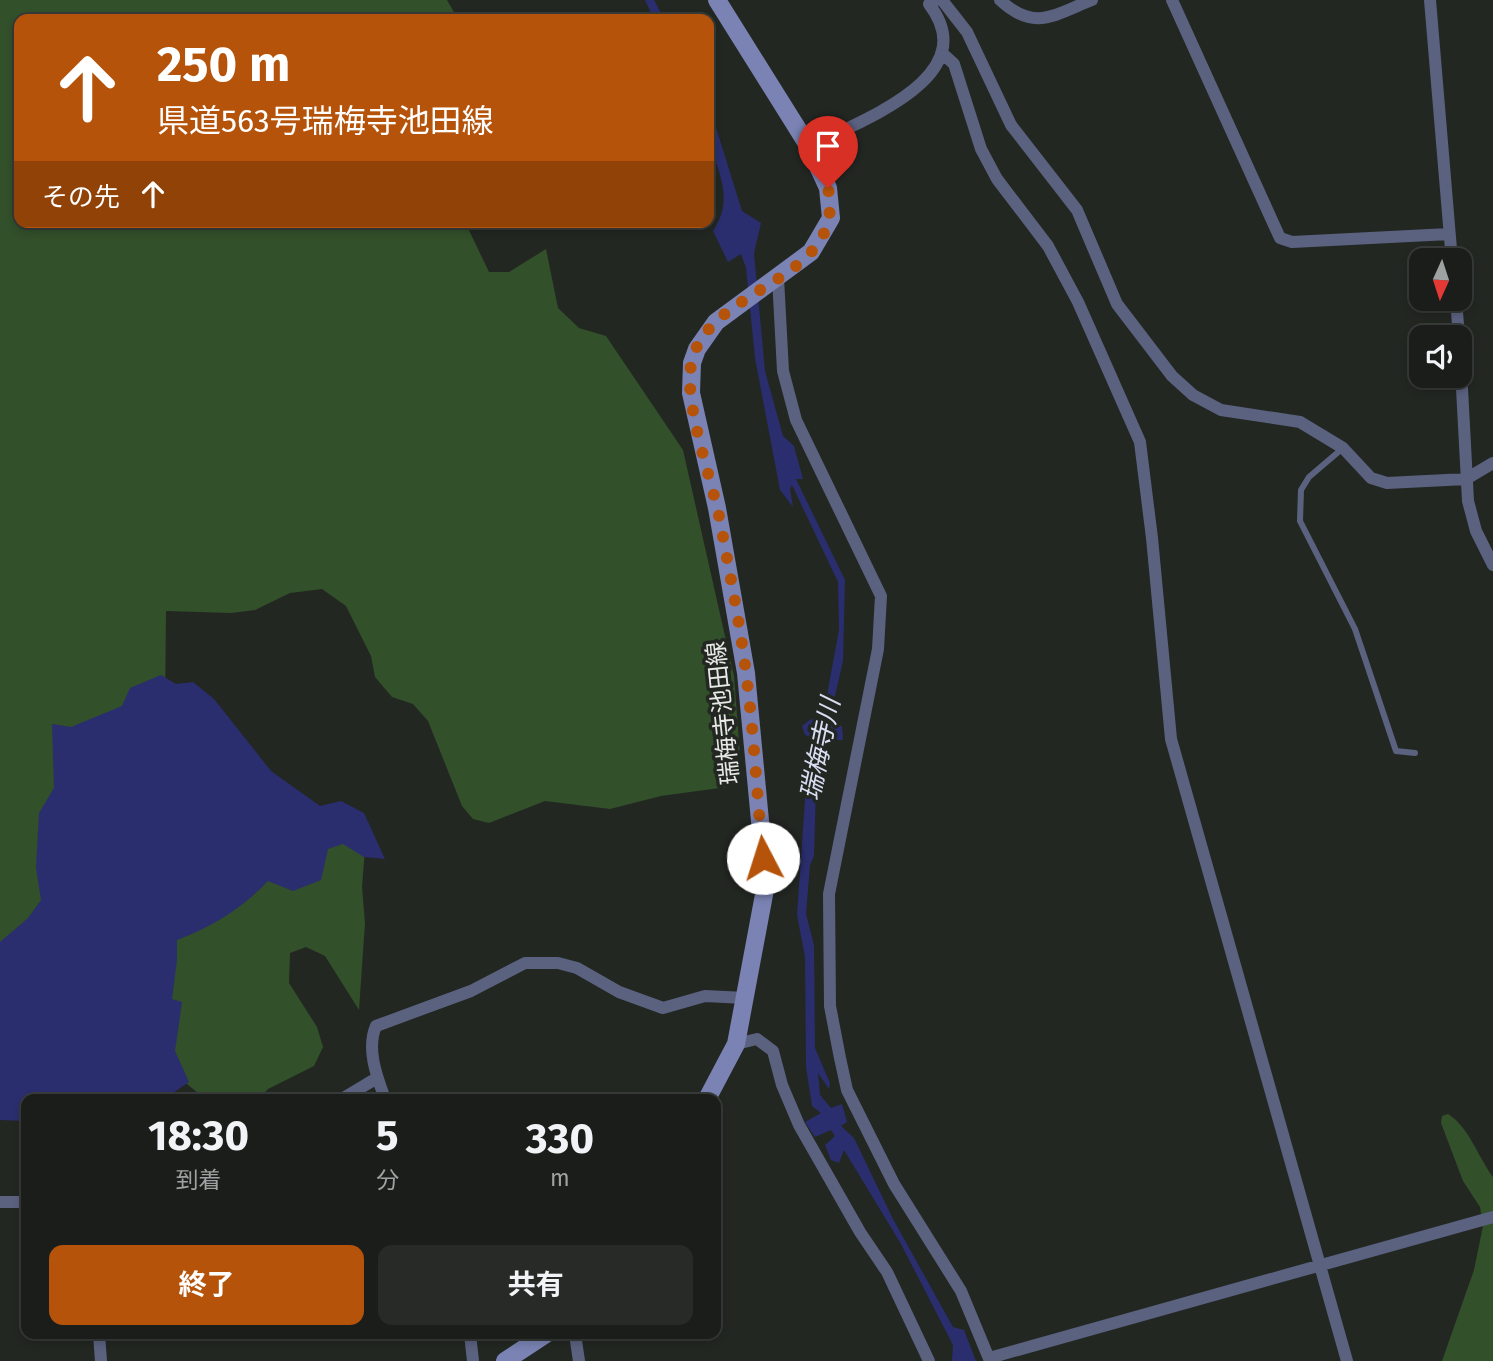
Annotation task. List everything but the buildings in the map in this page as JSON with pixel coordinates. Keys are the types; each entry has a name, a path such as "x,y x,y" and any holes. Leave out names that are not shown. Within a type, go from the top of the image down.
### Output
{"main road":[{"path":"717,0 809,147 828,188 831,218 811,252 778,278"},
{"name":"瑞梅寺池田線","path":"710,1094 736,1044 766,884 746,673 718,508 690,378 696,349 716,323 778,278"},
{"path":"505,1361 538,1339"}],"street":[{"path":"809,147 920,87 929,79 942,53 941,19 929,4 936,0"},
{"path":"942,0 967,32 1011,125 1077,210 1116,304 1172,376 1210,406 1300,422 1343,448 1371,478 1387,484 1466,479 1493,463"},
{"path":"1000,0 1015,14 1031,19 1044,19 1092,0"},
{"path":"1172,0 1280,237 1292,242 1449,234"},
{"path":"1430,0 1451,248"},
{"path":"942,53 954,64 981,149 997,179 1048,246 1078,302 1140,442 1171,739 1347,1361"},
{"path":"778,278 783,371 796,419 881,596 878,649 829,894 831,1006 840,1058 853,1102 894,1184 961,1291 989,1360 1319,1264 1493,1217"},
{"path":"1462,388 1466,479 1476,531 1493,565"},
{"path":"383,1094 373,1057 373,1034 376,1026 471,991 525,963 558,963 577,968 619,992 663,1008 705,996 745,998"},
{"path":"736,1044 757,1039 773,1051 782,1085 799,1125 860,1232 887,1272 929,1361"},
{"path":"350,1094 377,1078"},
{"path":"0,1202 21,1202"},
{"path":"99,1339 101,1361"},
{"path":"471,1339 473,1361"},
{"path":"576,1339 579,1361"}],"lane":[{"path":"1343,448 1309,477 1301,490 1300,521 1355,629 1396,751 1415,753"}],"green space":[{"path":"0,0 447,0 455,14 14,14 14,228 468,228 489,272 509,272 546,249 558,308 579,328 606,336 683,450 734,676 740,755 727,787 661,796 610,809 545,801 489,823 473,819 462,806 428,721 413,704 392,697 375,677 371,656 346,606 322,589 290,593 255,610 231,613 166,611 165,706 48,930 0,954"},
{"path":"332,840 365,849 362,887 365,923 359,1010 325,956 306,947 290,953 289,983 317,1027 323,1047 314,1066 268,1089 264,1094 198,1094 176,1075 163,967 180,925"},
{"path":"1448,1114 1468,1134 1493,1177 1493,1361 1442,1361 1474,1270 1483,1226 1480,1207 1463,1181 1441,1123 1442,1116"}],"water":[{"path":"645,0 654,0 661,14 652,14"},
{"name":"瑞梅寺川","path":"714,121 742,211 761,223 754,253 765,371 783,436 794,446 803,479 796,479 845,580 843,661 829,722 842,726 843,740 825,740 816,784 814,856 810,865 806,914 814,945 815,1048 830,1083 829,1089 818,1073 820,1095 831,1108 842,1104 847,1122 841,1126 854,1138 893,1219 953,1327 964,1330 976,1361 952,1361 953,1345 901,1244 844,1150 839,1163 831,1160 825,1145 835,1136 831,1130 815,1137 805,1122 821,1113 812,1106 806,1067 805,957 797,915 806,786 815,739 805,735 802,726 811,719 817,721 823,717 839,630 838,582 792,485 790,489 793,507 780,490 755,358 746,268 741,254 728,262 713,231 723,205 722,182 714,153"},
{"path":"161,675 176,684 193,682 214,699 271,771 320,806 341,801 364,813 385,859 364,857 343,844 328,849 321,880 293,891 268,881 226,916 177,940 172,999 182,1002 175,1051 189,1082 171,1094 21,1094 21,1121 0,1120 0,942 28,918 41,900 36,868 39,813 54,788 52,724 71,727 122,706 130,688"}],"route":[{"path":"763,858 746,673 718,508 691,393 690,378 696,349 716,323 799,263 819,242 831,218 828,188"}]}
